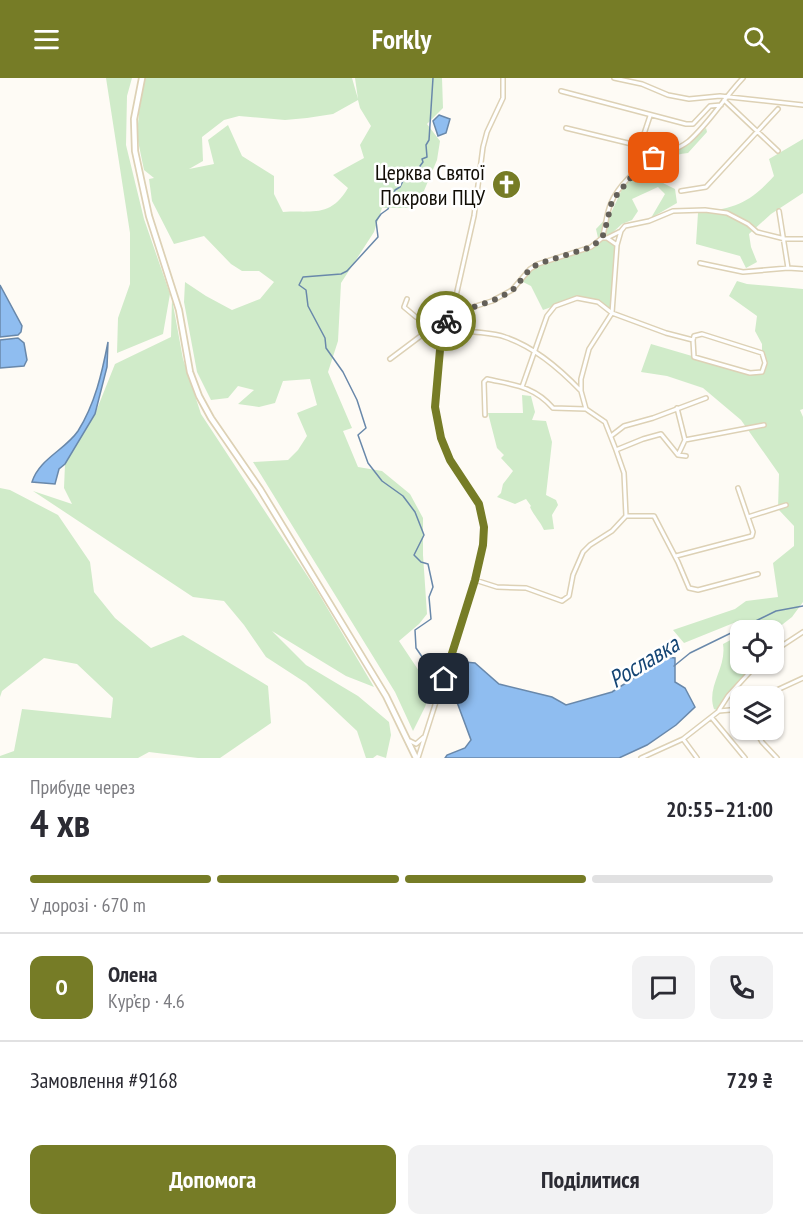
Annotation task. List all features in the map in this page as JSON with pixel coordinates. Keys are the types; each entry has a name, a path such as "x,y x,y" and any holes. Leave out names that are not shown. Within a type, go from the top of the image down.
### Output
{"main road":[{"path":"142,78 134,119 135,151 149,216 179,310 190,372 199,396 211,418 260,489 386,696 417,758"}],"street":[{"path":"417,758 475,580 483,545 483,518 479,504 450,460 441,438 435,407 444,323 456,296 474,216 483,147 487,132 503,98 504,78"},
{"path":"614,78 689,99 725,98 803,105"},
{"path":"604,238 612,201 636,171 654,158 676,151 686,143 703,127 743,78"},
{"path":"561,91 650,116 693,124 710,106 721,105"},
{"path":"725,98 778,151"},
{"path":"681,191 706,187 778,109"},
{"path":"566,128 640,146 650,116"},
{"path":"586,409 581,391 581,380 589,349 612,313 617,245 625,225 649,221 669,212 705,210 728,213 757,232 783,238 803,238"},
{"path":"779,211 788,268"},
{"path":"390,358 434,326 444,323 458,312 492,301 512,291 530,269 538,264 591,247 604,238 621,231"},
{"path":"604,238 617,245"},
{"path":"700,263 743,273 788,268 803,269"},
{"path":"522,387 547,316 555,306 577,298 598,302 612,313 666,333 693,340"},
{"path":"407,300 404,307 416,317 434,323 444,323"},
{"path":"468,331 504,336 535,351 567,376 581,391"},
{"path":"702,334 762,353 765,363 762,372 750,373 694,357 693,340 694,336 702,334"},
{"path":"475,580 497,587 526,588 562,601 567,599 573,575 583,552 612,531 626,516 624,473 605,422 586,409 553,408 543,396 522,387 488,380 484,382 485,415"},
{"path":"611,437 624,426 653,418 706,398"},
{"path":"677,408 685,440 678,455"},
{"path":"685,440 764,425"},
{"path":"616,450 661,434 678,455 686,456"},
{"path":"675,556 752,536 753,532 738,488"},
{"path":"748,517 786,505"},
{"path":"626,516 654,516 689,588 698,590 758,574"},
{"path":"784,644 803,632"},
{"path":"641,758 683,739 711,718 748,674"},
{"path":"784,687 803,678"},
{"path":"718,711 730,710"},
{"path":"711,718 745,758"},
{"path":"408,740 416,744 425,736"},
{"path":"683,739 697,758"},
{"path":"761,740 777,758"}],"green space":[{"path":"106,78 132,78 127,96 126,145 144,219 170,294 163,334 117,353 118,318 130,284 130,233"},
{"path":"145,78 352,78 358,99 355,78 442,78 443,108 427,124 440,141 437,160 418,205 410,208 382,208 374,232 341,283 338,341 328,372 352,428 343,431 358,467 382,471 410,494 423,518 427,614 399,641 431,689 413,731 395,692 253,462 288,460 298,450 307,436 297,413 317,405 310,379 283,381 275,403 259,407 238,404 254,390 238,386 228,398 211,400 197,372 184,302 185,282 232,310 260,299 274,282 259,271 242,271 231,264 204,236 174,244 152,201 149,179 154,178 144,170 137,136","holes":["358,100 371,126 360,145 364,158 333,175 348,188 341,198 327,208 283,212 274,194 274,176 242,156 228,125 208,140 214,164 189,169 203,161 202,137 224,120 239,116 285,120 307,118 333,114"]},
{"path":"706,128 707,132 688,153 666,158 647,169 663,183 675,189 677,203 651,218 665,194 658,187 632,199 638,211 632,220 622,224 611,234 598,238 596,229 611,213 635,161 682,148"},
{"path":"803,139 803,193 771,214 749,234 757,262 746,268 740,256 696,244 698,213 740,203 757,193 774,176 769,159"},
{"path":"602,238 607,238 617,245 612,313 603,306 586,300 571,301 543,310 531,286 521,281 530,269 538,264 591,247"},
{"path":"737,281 803,289 803,409 800,410 803,417 803,602 792,617 784,623 784,620 730,620 730,624 684,643 673,630 735,609 746,601 778,597 773,563 794,546 794,526 778,509 779,474 741,420 703,388 667,376 641,372 651,344 750,373 762,372 765,363 762,344 755,331 757,316 729,296"},
{"path":"172,299 183,359 201,414 316,589 374,687 346,676 272,631 306,665 358,696 389,722 391,735 386,758 377,755 373,758 366,758 357,731 306,683 266,657 224,601 193,597 33,491 72,504 64,488 65,464 95,414 115,364 171,337"},
{"path":"522,395 531,396 535,412 532,420 546,421 552,442 546,495 556,500 558,505 552,515 554,529 544,530 526,499 515,504 497,497 513,471 501,458 504,455 497,448 488,413 523,413"},
{"path":"0,488 10,490 58,515 90,562 94,592 115,618 151,648 183,635 268,686 271,723 220,758 198,758 149,752 138,758 0,758 14,751 22,709 111,718 113,698 77,664 44,658 2,691 0,697"},
{"path":"730,640 730,674 748,674 737,686 730,686 730,694 719,711 714,709 712,701 714,685 722,661 723,644"}],"water":[{"path":"439,115 450,119 446,133 438,136 433,121"},
{"path":"0,285 22,326 18,335 0,337"},
{"path":"18,338 24,343 27,360 24,366 0,368 0,340"},
{"path":"108,342 107,367 95,414 65,464 59,469 55,484 32,482 40,467 73,438 84,421 97,388"},
{"path":"438,657 443,660 439,681 436,684 427,675 429,667"},
{"path":"666,657 675,658 675,682 685,688 695,707 676,725 647,745 619,758 445,758 465,748 471,740 451,686 456,669 465,662 475,663 499,684 552,697 566,705 612,692"}],"waterway":[{"path":"429,667 416,648 415,630 431,619 429,597 433,587 428,564 421,562 414,555 424,535 415,512 403,496 382,481 368,463 358,435 366,428 357,400 343,372 326,348 325,338 308,306 306,290 299,285 303,277 341,274 347,271 378,237 376,221 388,209 395,190 400,187 406,175 415,172 415,169 421,169 422,159 427,157 426,145 429,140 433,78"},
{"name":"Рославка","path":"674,666 690,653 776,611 803,606"}],"way so far":[{"path":"446,321 458,312 492,301 512,291 530,269 538,264 591,247 599,241 604,234 612,201 636,171 654,158"}],"place":[{"name":"Церква Святої Покрови ПЦУ","path":"506,185"}],"route":[{"path":"444,679 475,580 483,545 484,527 479,504 450,460 441,438 435,407 442,327 446,321"}]}
